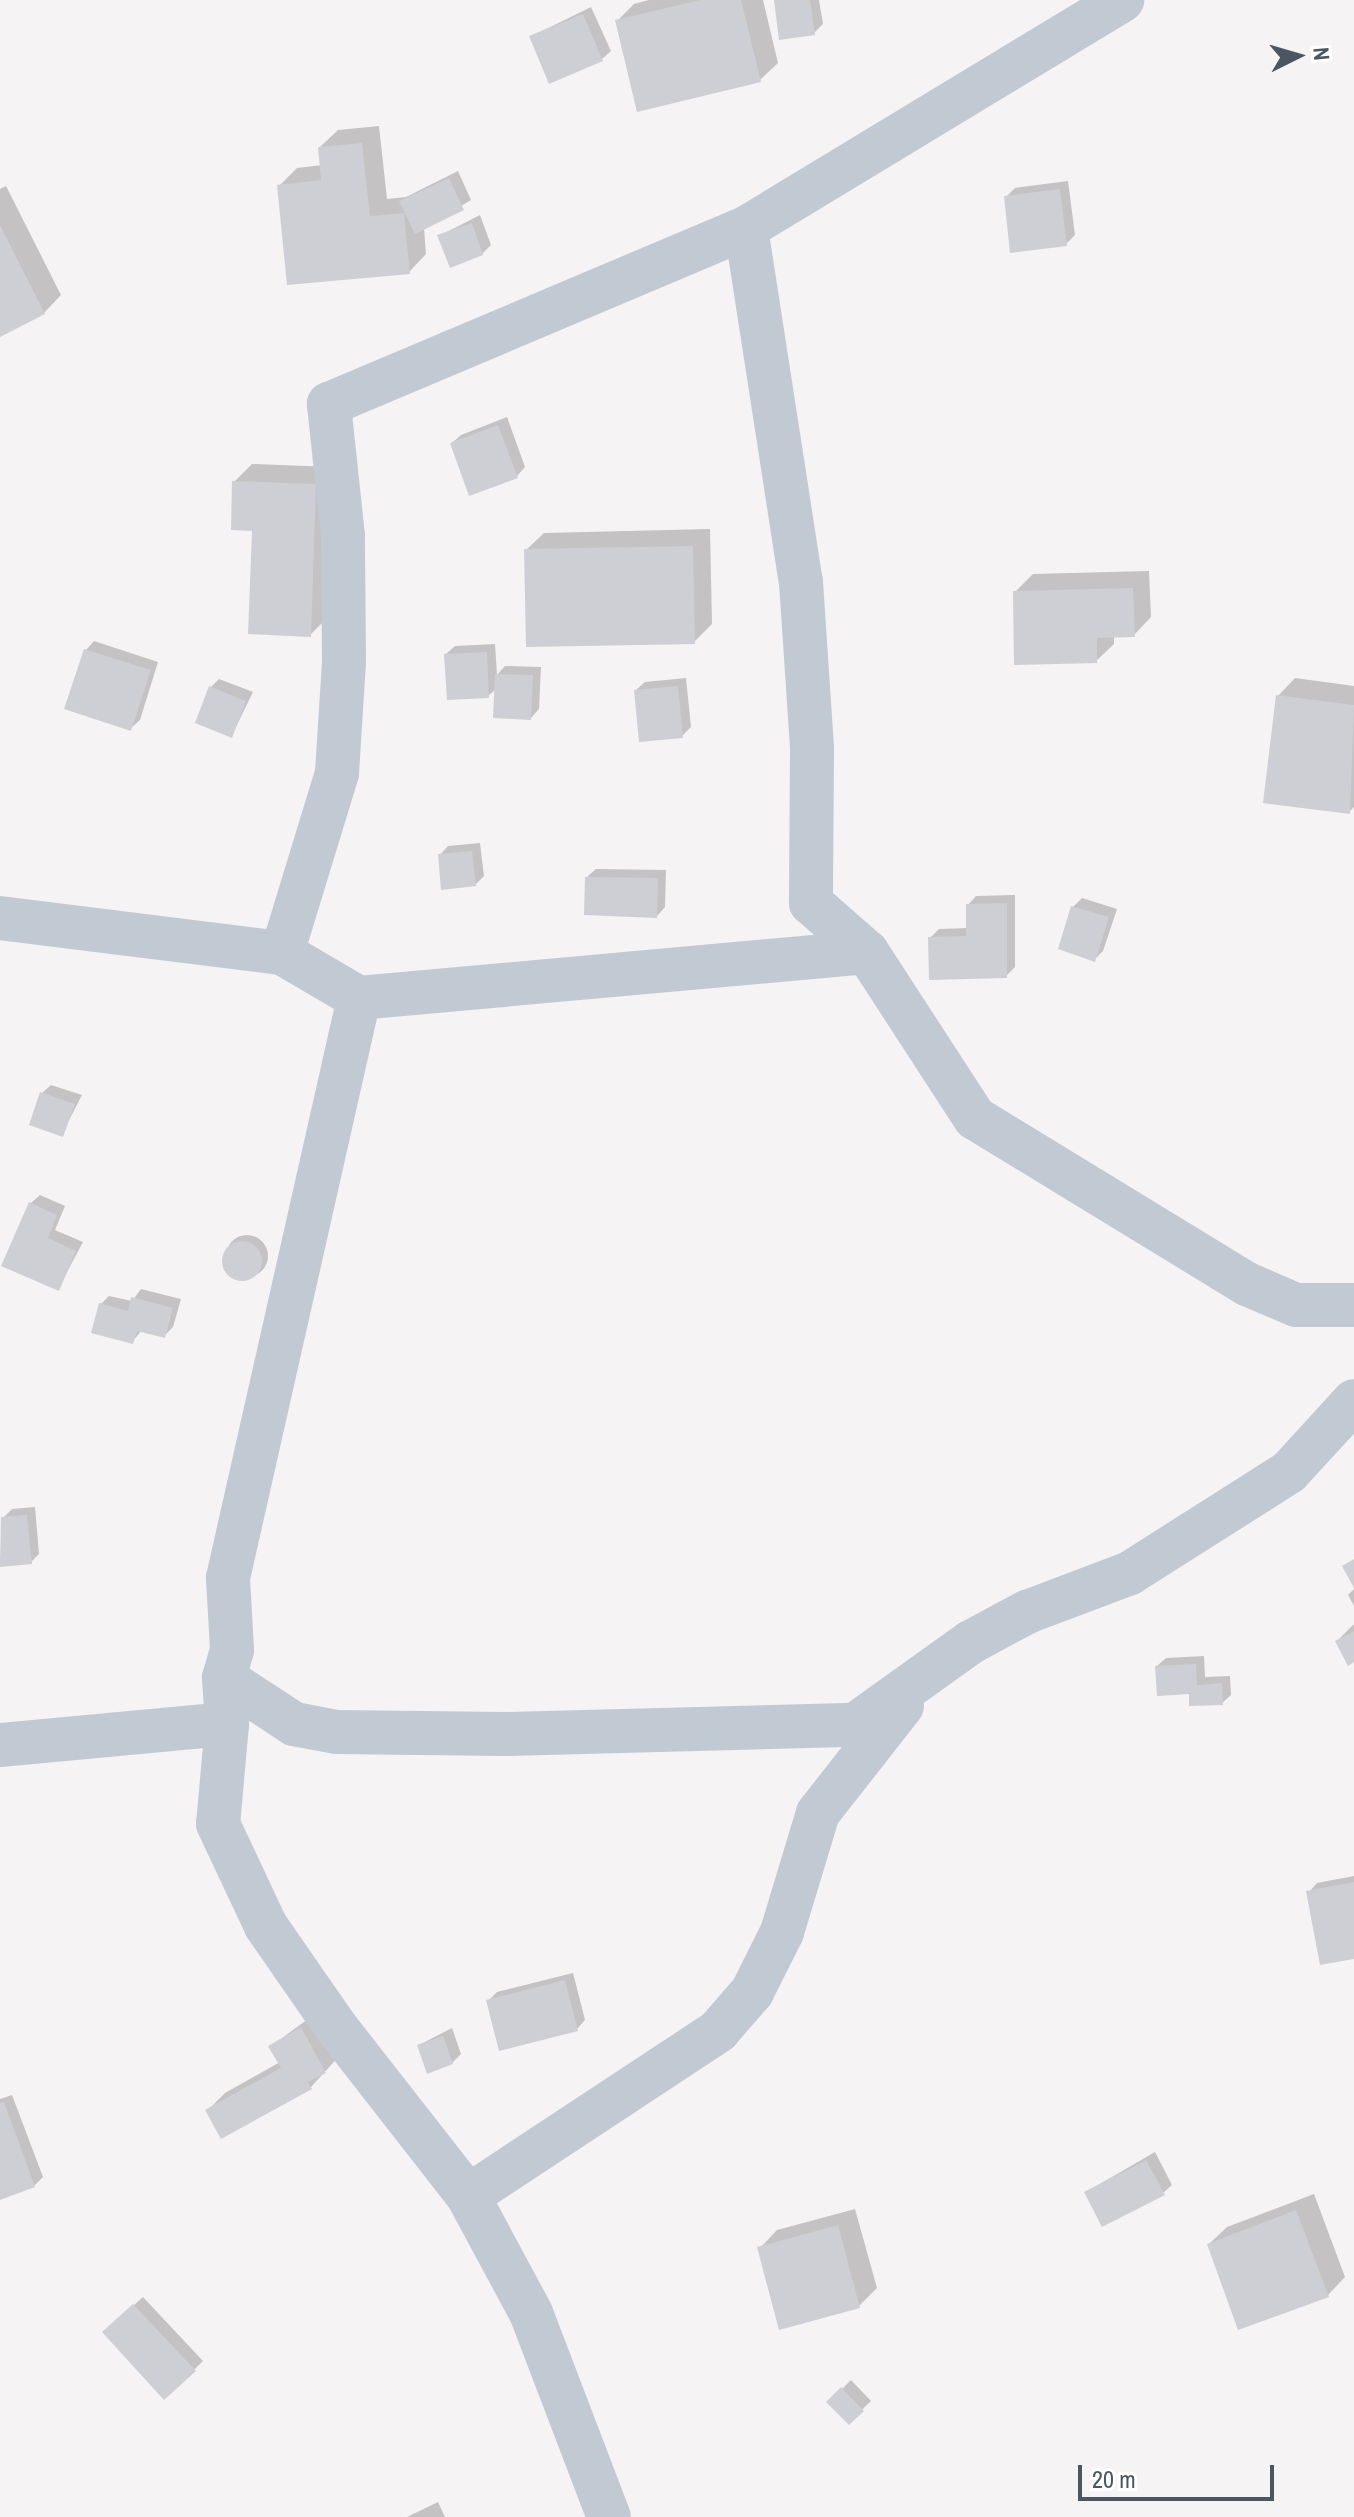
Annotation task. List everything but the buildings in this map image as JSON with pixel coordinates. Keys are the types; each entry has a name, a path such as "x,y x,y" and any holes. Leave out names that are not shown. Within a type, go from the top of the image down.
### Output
{"street":[{"path":"282,953 337,773 344,662 343,536 329,404 746,228 1122,0"},
{"path":"746,228 801,582 812,749 811,903 867,952 975,1118 1247,1284 1296,1305 1354,1305"},
{"path":"0,918 282,953 359,998 867,952"},
{"path":"359,998 228,1578 232,1650 224,1678 227,1724 218,1824 266,1926 336,2027 468,2196 531,2313 609,2517"},
{"path":"224,1678 294,1724 337,1732 504,1734 855,1725 928,1673 1027,1612 1130,1573 1289,1472 1354,1401"},
{"path":"468,2196 718,2031 752,1992 782,1932 818,1813 928,1673"},
{"path":"0,1745 227,1724"}]}
